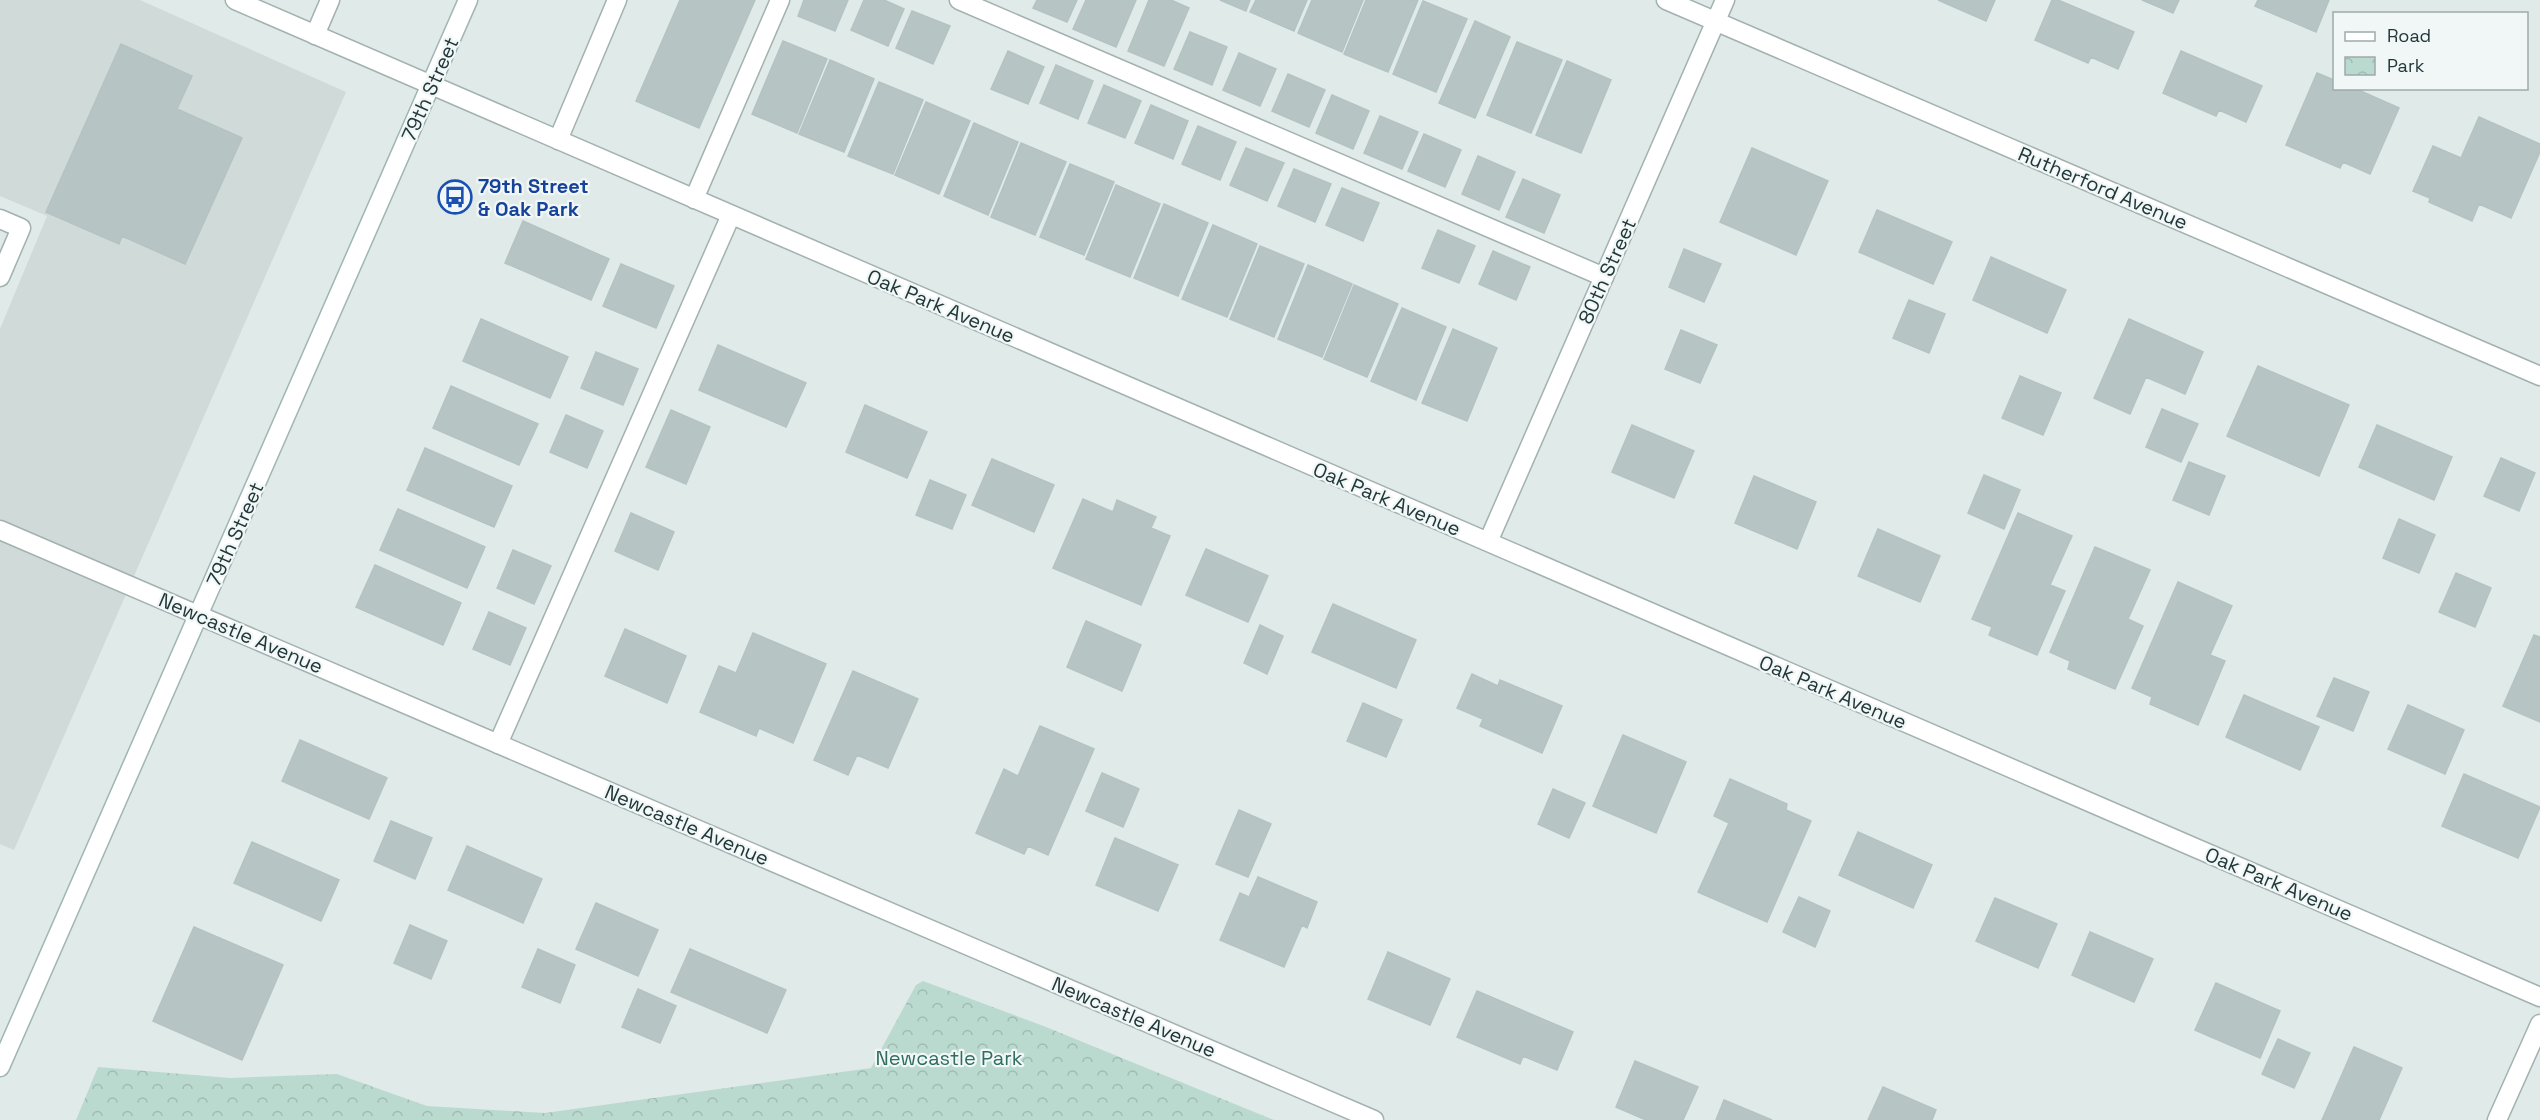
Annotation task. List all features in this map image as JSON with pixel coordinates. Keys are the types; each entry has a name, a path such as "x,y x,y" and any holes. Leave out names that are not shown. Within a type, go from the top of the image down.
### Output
{"street":[{"name":"Oak Park Avenue","path":"235,0 2540,997"},
{"path":"315,35 330,0"},
{"name":"79th Street","path":"0,1067 468,0"},
{"path":"558,140 617,0"},
{"path":"694,199 780,0"},
{"path":"959,0 1604,277"},
{"name":"Rutherford Avenue","path":"1666,0 2540,376"},
{"name":"80th Street","path":"1488,542 1725,0"},
{"path":"498,744 731,215"},
{"path":"0,219 21,228 0,277"},
{"name":"Newcastle Avenue","path":"0,530 1374,1120"},
{"path":"2497,1120 2540,1024"}],"shaded area":[{"path":"0,0 140,0 346,92 14,850 0,844 0,329 47,216 0,196"}],"green space":[{"name":"Newcastle Park","path":"923,981 1046,1027 1274,1120 76,1120 98,1067 230,1078 337,1074 427,1106 545,1113 871,1068 916,985"}],"building":[{"path":"680,0 755,0 699,128 636,101"},
{"path":"804,0 848,0 835,31 798,16"},
{"path":"864,0 884,0 904,9 888,46 851,30"},
{"path":"1037,0 1077,0 1067,22 1033,8"},
{"path":"1086,0 1136,0 1116,47 1073,29"},
{"path":"1149,0 1171,0 1189,8 1164,66 1128,51"},
{"path":"1220,0 1250,0 1246,11"},
{"path":"1256,0 1307,0 1294,31 1250,12"},
{"path":"1312,0 1363,0 1342,52 1298,33"},
{"path":"1366,0 1418,0 1388,72 1344,54"},
{"path":"1938,0 1995,0 1986,21"},
{"path":"2052,0 2058,0 2134,32 2118,69 2091,57 2088,63 2035,40"},
{"path":"2142,0 2179,0 2173,13"},
{"path":"2258,0 2329,0 2316,32 2255,6"},
{"path":"1423,1 1467,19 1436,92 1393,74"},
{"path":"912,11 950,26 933,64 896,48"},
{"path":"1475,21 1510,37 1475,118 1439,103"},
{"path":"1190,32 1227,47 1212,85 1174,69"},
{"path":"783,41 827,59 797,133 752,114"},
{"path":"1517,42 1562,60 1531,133 1487,115"},
{"path":"121,44 192,76 177,109 242,138 185,264 122,236 119,244 46,212"},
{"path":"1008,51 1044,67 1028,104 991,89"},
{"path":"2181,51 2262,86 2246,122 2219,110 2216,116 2163,93"},
{"path":"1239,53 1276,69 1260,106 1223,90"},
{"path":"830,60 874,79 844,152 799,134"},
{"path":"1567,61 1611,80 1581,153 1536,135"},
{"path":"1056,65 1093,81 1078,119 1040,103"},
{"path":"2317,73 2333,80 2333,90 2358,90 2399,108 2370,174 2343,162 2340,168 2286,145"},
{"path":"1288,74 1325,90 1309,127 1272,111"},
{"path":"879,82 923,100 893,174 848,156"},
{"path":"1104,85 1141,101 1125,138 1088,123"},
{"path":"1332,95 1369,111 1353,149 1316,133"},
{"path":"926,102 970,121 939,194 895,175"},
{"path":"1151,105 1188,121 1173,159 1135,143"},
{"path":"1380,116 1418,132 1402,169 1364,153"},
{"path":"2479,117 2540,144 2540,152 2511,218 2479,204 2472,221 2429,202 2430,198 2413,191 2433,146 2461,158"},
{"path":"974,123 1018,142 988,215 944,196"},
{"path":"1198,126 1236,142 1220,180 1182,164"},
{"path":"1424,134 1461,150 1445,187 1408,171"},
{"path":"1021,143 1066,162 1035,235 991,217"},
{"path":"1246,148 1284,163 1267,201 1230,185"},
{"path":"1752,148 1828,181 1796,255 1720,222"},
{"path":"1478,156 1515,172 1499,210 1462,194"},
{"path":"1070,164 1114,182 1084,255 1040,237"},
{"path":"1294,169 1331,184 1315,222 1278,206"},
{"path":"1523,179 1560,195 1544,233 1506,217"},
{"path":"1116,185 1160,204 1130,277 1086,259"},
{"path":"1342,188 1379,203 1363,241 1326,225"},
{"path":"1164,204 1208,223 1178,296 1134,278"},
{"path":"1877,210 1952,242 1933,284 1859,252"},
{"path":"523,221 609,259 591,300 505,263"},
{"path":"1213,225 1257,244 1227,317 1182,299"},
{"path":"1438,230 1475,246 1459,283 1422,268"},
{"path":"1260,246 1304,264 1274,337 1230,319"},
{"path":"1684,249 1721,264 1704,302 1669,287"},
{"path":"1493,251 1530,267 1516,300 1479,284"},
{"path":"1991,257 2066,290 2047,333 1973,300"},
{"path":"621,264 674,286 656,328 603,306"},
{"path":"1308,265 1352,284 1322,357 1278,339"},
{"path":"1354,285 1398,304 1367,377 1324,359"},
{"path":"1909,300 1945,314 1929,353 1893,338"},
{"path":"1402,308 1446,327 1416,400 1371,381"},
{"path":"481,319 568,357 550,398 463,361"},
{"path":"2129,319 2203,352 2185,394 2146,377 2130,414 2094,398"},
{"path":"1453,329 1497,348 1467,421 1422,403"},
{"path":"1681,330 1717,345 1700,383 1665,369"},
{"path":"718,345 806,383 786,427 699,390"},
{"path":"596,352 638,369 623,405 581,388"},
{"path":"2258,366 2349,405 2319,476 2227,436"},
{"path":"2020,376 2061,393 2043,435 2002,418"},
{"path":"451,386 538,424 519,465 433,428"},
{"path":"865,405 927,432 907,478 846,452"},
{"path":"2162,409 2198,424 2181,462 2146,447"},
{"path":"671,410 710,427 686,484 646,467"},
{"path":"566,415 603,431 587,468 550,452"},
{"path":"1632,425 1694,451 1674,498 1612,472"},
{"path":"2377,425 2452,457 2434,500 2359,467"},
{"path":"425,448 512,486 494,527 407,490"},
{"path":"2501,458 2535,473 2519,511 2484,496"},
{"path":"992,459 1054,485 1034,532 972,505"},
{"path":"2189,462 2225,476 2209,515 2173,500"},
{"path":"1984,475 2020,490 2004,529 1968,513"},
{"path":"1754,476 1816,502 1797,549 1735,523"},
{"path":"930,480 966,495 952,529 916,515"},
{"path":"1083,499 1113,512 1117,500 1156,517 1151,528 1170,536 1141,605 1053,568"},
{"path":"398,509 485,547 467,588 380,550"},
{"path":"631,513 674,532 658,570 615,551"},
{"path":"2018,513 2072,536 2050,585 2065,591 2037,655 1989,635 1992,627 1972,619"},
{"path":"2399,519 2435,535 2419,573 2383,558"},
{"path":"1878,529 1940,556 1920,602 1858,576"},
{"path":"2095,547 2150,570 2128,619 2143,626 2115,689 2068,669 2070,661 2050,652"},
{"path":"1206,549 1268,576 1248,622 1186,595"},
{"path":"513,550 551,566 534,604 497,588"},
{"path":"375,565 461,603 443,645 356,607"},
{"path":"2456,573 2491,588 2475,627 2439,612"},
{"path":"2178,582 2232,606 2210,655 2225,661 2198,725 2150,704 2152,697 2132,688"},
{"path":"1333,604 1416,640 1396,688 1312,652"},
{"path":"489,612 526,628 510,665 473,649"},
{"path":"1086,621 1141,645 1122,691 1067,667"},
{"path":"1260,625 1283,636 1267,674 1244,663"},
{"path":"625,629 686,656 667,703 605,676"},
{"path":"753,633 826,664 793,743 759,728 756,736 700,712 719,666 736,673"},
{"path":"2534,635 2540,637 2540,722 2503,706"},
{"path":"853,671 918,699 888,768 857,755 848,775 814,760"},
{"path":"1472,674 1498,686 1500,680 1562,706 1542,753 1480,726 1483,719 1457,708"},
{"path":"2334,678 2369,692 2353,731 2317,716"},
{"path":"2244,695 2319,727 2300,770 2226,737"},
{"path":"1363,703 1402,720 1386,757 1347,741"},
{"path":"2408,705 2464,730 2445,774 2388,749"},
{"path":"1040,726 1094,749 1048,855 1028,846 1024,854 976,833 1004,769 1018,776"},
{"path":"1623,735 1686,762 1656,833 1593,806"},
{"path":"300,740 387,778 369,819 282,781"},
{"path":"1102,773 1139,789 1123,827 1086,811"},
{"path":"2464,774 2540,807 2518,858 2442,826"},
{"path":"1730,779 1787,804 1786,810 1811,821 1767,922 1698,892 1729,823 1714,816"},
{"path":"1553,789 1585,803 1569,838 1538,824"},
{"path":"1239,810 1271,824 1248,877 1216,864"},
{"path":"391,821 432,838 415,879 374,861"},
{"path":"1858,832 1932,865 1913,908 1839,875"},
{"path":"1115,838 1178,865 1158,911 1096,885"},
{"path":"252,842 339,880 321,921 234,883"},
{"path":"467,846 542,879 523,923 448,890"},
{"path":"1258,877 1317,902 1307,928 1302,925 1284,967 1220,940 1240,893 1249,897"},
{"path":"1799,897 1830,911 1815,947 1783,932"},
{"path":"1995,898 2057,924 2038,968 1976,941"},
{"path":"596,903 658,930 638,976 576,949"},
{"path":"410,925 447,941 431,979 394,963"},
{"path":"194,927 283,965 242,1060 153,1021"},
{"path":"2090,932 2153,959 2134,1002 2072,975"},
{"path":"538,949 575,965 560,1003 522,987"},
{"path":"690,949 786,990 767,1033 671,992"},
{"path":"1388,952 1450,979 1430,1025 1368,999"},
{"path":"2216,983 2280,1011 2260,1058 2195,1030"},
{"path":"638,989 676,1006 660,1043 622,1027"},
{"path":"1477,991 1573,1032 1557,1070 1523,1056 1520,1064 1457,1037"},
{"path":"2278,1039 2310,1053 2294,1088 2262,1074"},
{"path":"2354,1047 2402,1068 2379,1120 2322,1120"},
{"path":"1635,1061 1698,1087 1683,1120 1646,1120 1616,1107"},
{"path":"1883,1087 1936,1110 1932,1120 1868,1120"},
{"path":"1724,1100 1772,1120 1716,1120"}],"place":[{"name":"79th Street & Oak Park","path":"455,197"}]}
